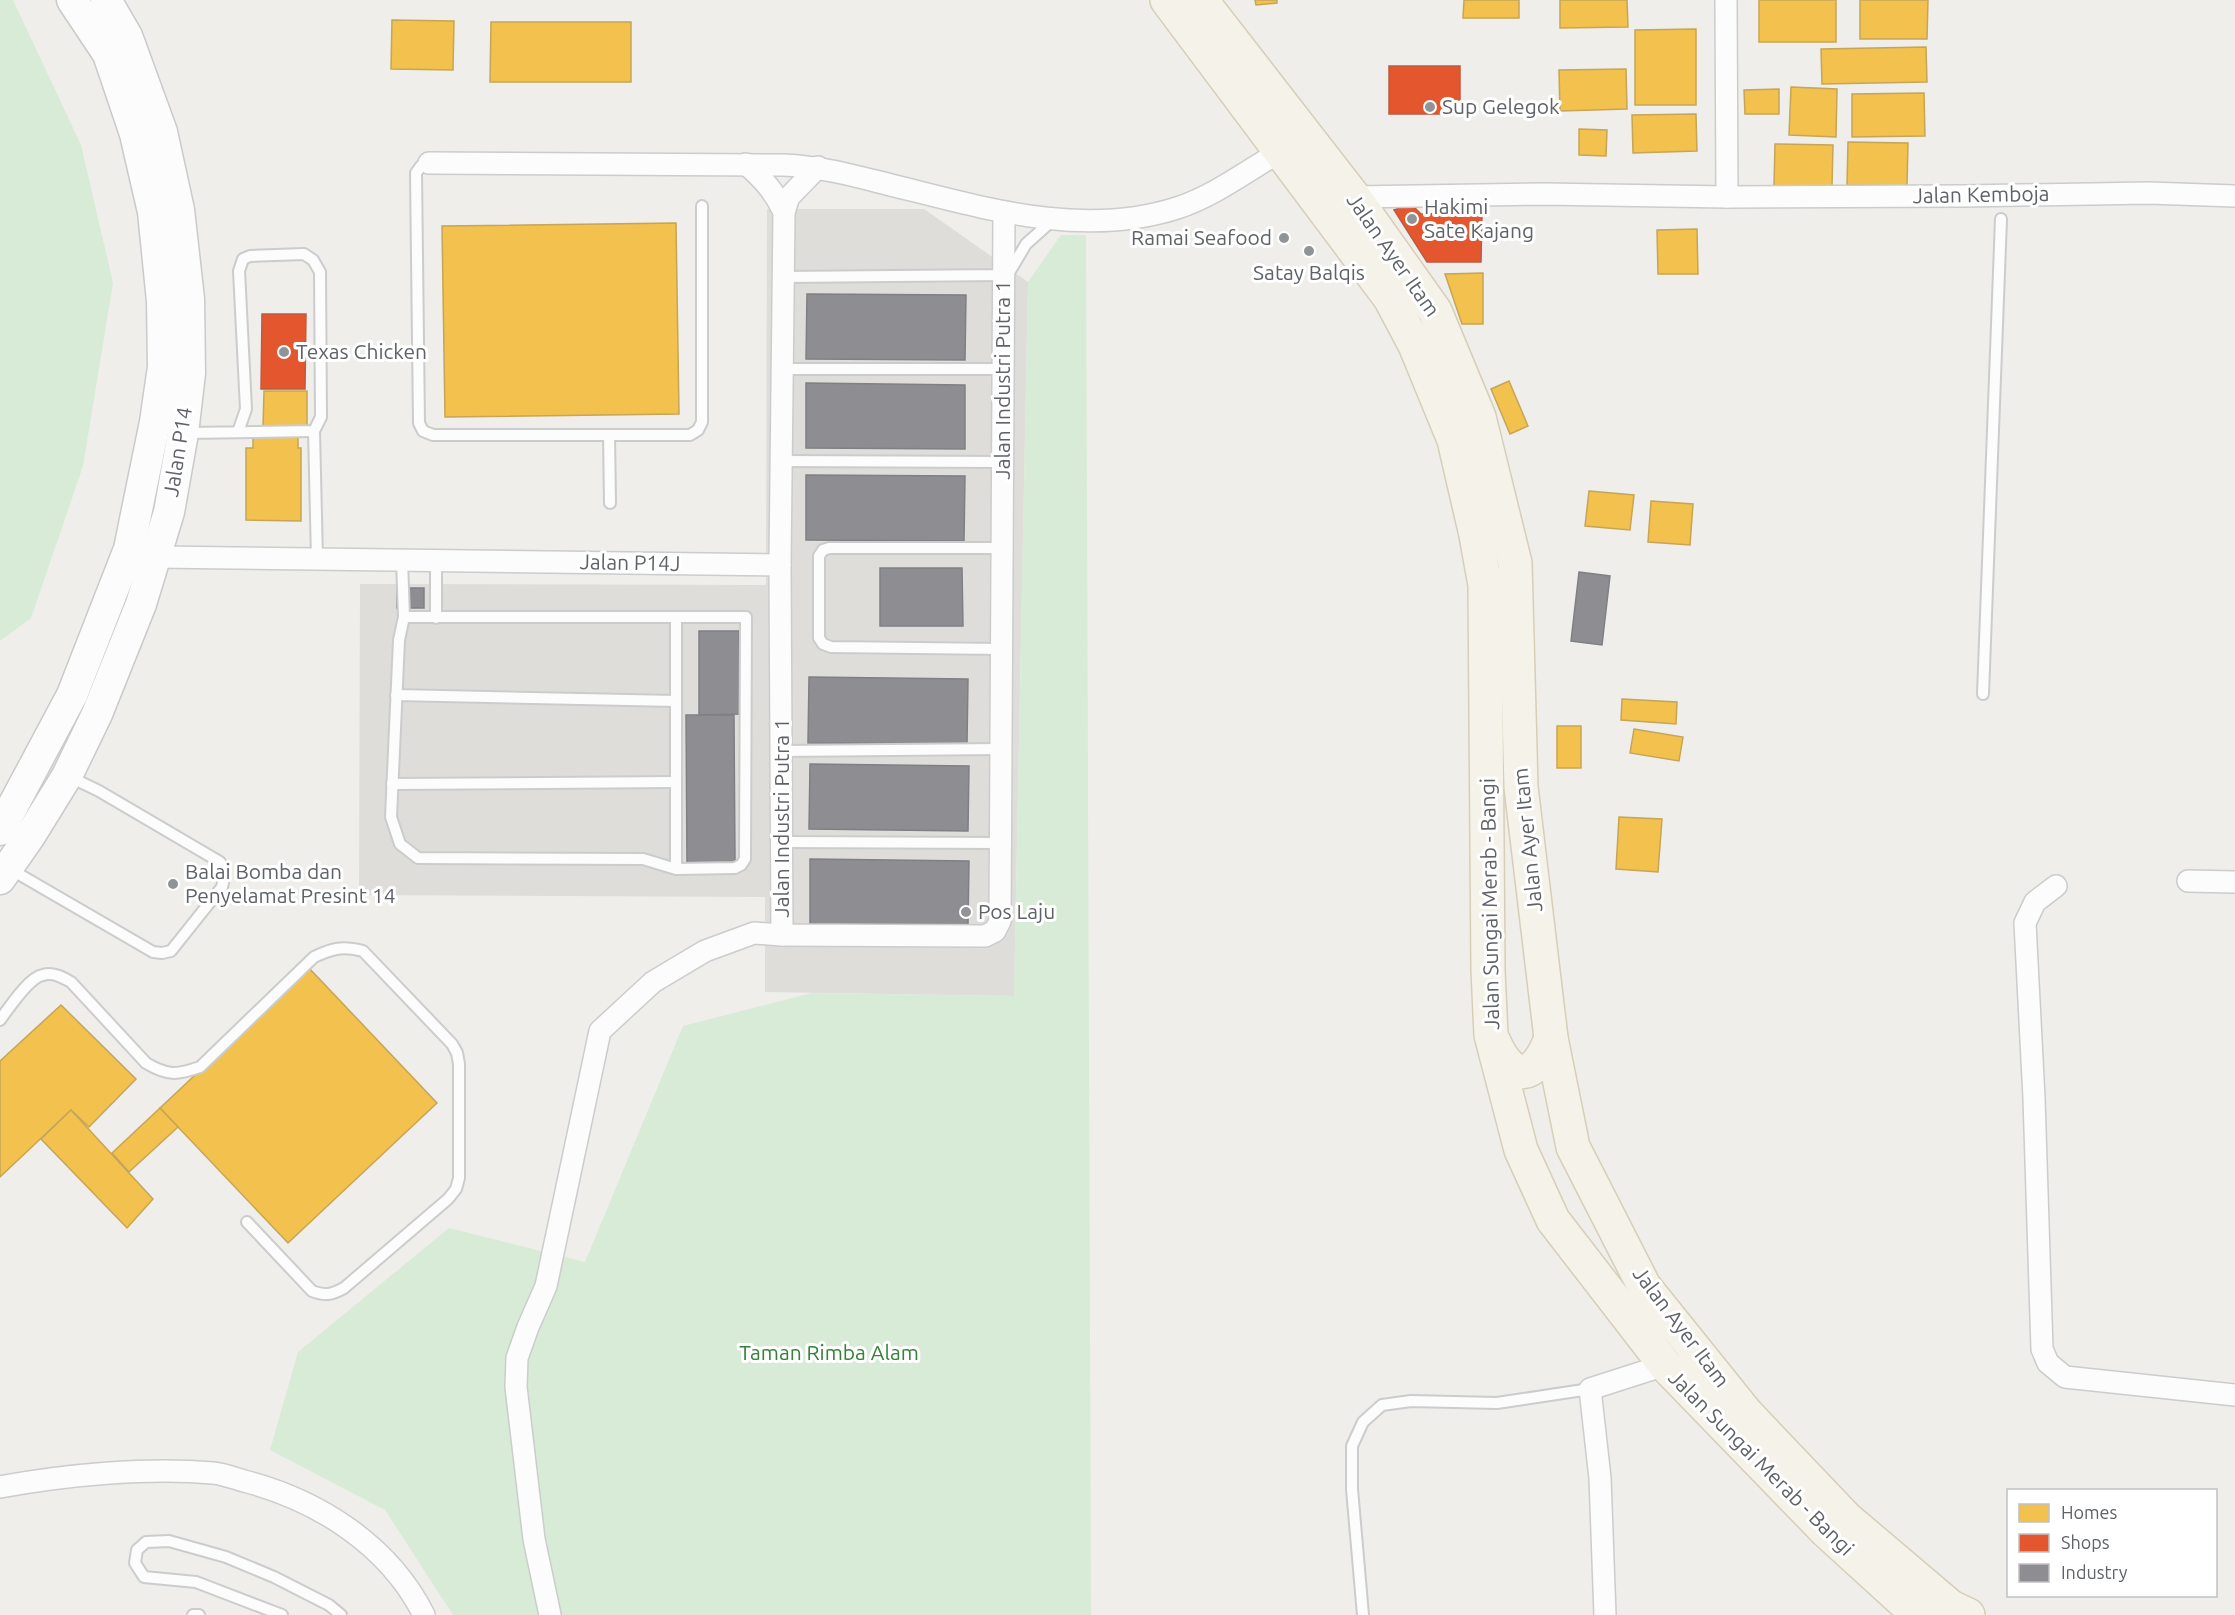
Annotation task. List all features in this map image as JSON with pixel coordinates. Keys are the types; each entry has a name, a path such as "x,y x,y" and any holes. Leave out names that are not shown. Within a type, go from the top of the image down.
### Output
{"main road":[{"name":"Jalan P14","path":"4,874 67,776 106,692 141,604 142,553 155,422 163,368 162,301 153,213 135,134 108,54 72,0"},
{"name":"Jalan P14","path":"0,830 72,695 142,553 169,512 183,433 190,373 190,352 189,299 179,210 162,132 127,36 106,0"},
{"name":"Jalan Ayer Itam","path":"1167,0 1281,152 1341,206 1435,310 1479,417 1515,563 1521,787 1551,1038 1573,1147 1644,1286 1747,1414 1846,1518 1951,1607 1968,1615"},
{"name":"Jalan Ayer Itam","path":"1201,0 1341,206"},
{"name":"Jalan Sungai Merab - Bangi","path":"1341,206 1415,345 1454,440 1476,535 1485,585 1488,970 1491,1035 1521,1150 1553,1220 1665,1365 1826,1531 1905,1603 1923,1615"},
{"path":"1491,1035 1507,1066 1515,1071 1525,1072 1541,1061 1551,1038"},
{"path":"1521,1150 1519,1134 1522,1123 1532,1116 1543,1115 1553,1116 1560,1122 1573,1147"}],"street":[{"path":"1726,0 1727,197"},
{"path":"429,163 746,164 818,167 1004,213 1091,221 1132,218 1177,207 1210,193 1281,152"},
{"path":"746,164 776,194 784,213"},
{"path":"780,565 784,213 789,197 818,167"},
{"name":"Jalan Kemboja","path":"1341,206 1544,194 1727,197 2149,193 2235,196"},
{"name":"Jalan Industri Putra 1","path":"780,565 782,935 984,936 995,931 1000,921 1004,213"},
{"name":"Jalan P14J","path":"142,553 317,559 780,565"},
{"path":"2188,881 2235,882"},
{"path":"2056,886 2035,902 2025,923 2034,1098 2042,1349 2048,1363 2065,1377 2235,1395"},
{"path":"550,1615 534,1539 516,1387 517,1358 546,1286 600,1031 653,982 705,951 754,933 782,935"},
{"path":"1605,1615 1600,1478 1590,1389 1665,1365"},
{"path":"0,1486 97,1475 160,1471 215,1473 257,1484 293,1497 335,1519 372,1546 400,1578 424,1615"}],"lane":[{"path":"429,163 421,166 416,173 419,423 423,431 433,435 690,435 698,430 702,422 702,207"},
{"path":"784,277 1004,275 1010,271 1026,244 1054,219"},
{"path":"1983,694 2001,219"},
{"path":"237,432 246,409 239,271 243,259 250,255 304,254 313,260 320,272 321,417 315,431 317,559"},
{"path":"783,369 1003,369"},
{"path":"183,433 315,431"},
{"path":"609,435 610,502"},
{"path":"782,461 1002,462"},
{"path":"1001,649 831,647 823,644 819,638 819,556 823,550 829,548 1002,548"},
{"path":"402,560 404,617 399,640 391,817 400,844 418,858 643,859 676,868 735,868 741,865 745,859 746,617 404,617"},
{"path":"436,560 436,618"},
{"path":"676,617 676,868"},
{"path":"396,696 676,701"},
{"path":"782,751 1000,749"},
{"path":"4,874 153,952 162,953 171,951 222,887 225,874 220,862 99,791 67,776"},
{"path":"392,784 676,782"},
{"path":"782,842 1000,843"},
{"path":"0,1020 34,979 43,974 56,975 70,982 146,1063 162,1073 180,1073 200,1067 314,957 332,949 348,947 363,951 452,1044 457,1053 459,1064 459,1178 456,1189 448,1199 344,1288 323,1296 312,1291 247,1222"},
{"path":"1363,1615 1352,1489 1352,1446 1363,1422 1382,1405 1411,1401 1497,1403 1590,1389"},
{"path":"282,1615 196,1582 144,1577 135,1563 137,1550 146,1542 169,1541 226,1557 274,1577 329,1605 341,1615"},
{"path":"193,1615 199,1615"}],"shaded area":[{"path":"767,209 924,209 1028,282 1014,996 765,992 765,897 359,895 360,584 766,585"}],"green space":[{"path":"0,0 13,0 81,145 113,283 83,466 31,618 0,641"},
{"name":"Taman Rimba Alam","path":"1061,235 1086,235 1091,1615 453,1615 385,1510 270,1450 298,1352 449,1228 585,1262 683,1026 812,993 1014,996 1028,282"}],"building: Homes":[{"path":"1255,0 1277,0 1277,3 1256,5"},
{"path":"1464,0 1519,0 1519,18 1463,18"},
{"path":"1560,0 1627,0 1628,27 1560,28"},
{"path":"1759,0 1836,0 1836,42 1759,42"},
{"path":"1860,0 1928,0 1927,39 1860,39"},
{"path":"392,20 454,21 453,70 391,69"},
{"path":"491,22 631,22 631,82 490,82"},
{"path":"1696,29 1696,105 1635,105 1635,30"},
{"path":"1926,47 1927,82 1822,84 1821,49"},
{"path":"1626,69 1627,109 1560,111 1559,70"},
{"path":"1791,87 1837,89 1836,137 1789,135"},
{"path":"1779,89 1779,114 1745,114 1744,90"},
{"path":"1924,93 1925,136 1852,137 1852,94"},
{"path":"1696,114 1697,151 1633,153 1632,115"},
{"path":"1579,129 1607,130 1606,156 1579,155"},
{"path":"1848,142 1908,143 1907,186 1847,185"},
{"path":"1775,144 1833,145 1832,187 1774,186"},
{"path":"676,223 679,414 445,417 442,226"},
{"path":"1697,229 1698,274 1658,274 1657,230"},
{"path":"1483,273 1483,324 1462,324 1445,274"},
{"path":"1509,381 1528,426 1510,434 1491,389"},
{"path":"264,391 307,391 307,428 263,428"},
{"path":"253,428 298,428 298,448 301,448 301,521 246,520 246,448 253,448"},
{"path":"1589,491 1634,495 1630,530 1585,526"},
{"path":"1651,501 1693,504 1690,545 1648,542"},
{"path":"1622,699 1677,702 1676,724 1621,720"},
{"path":"1557,726 1581,726 1581,768 1557,768"},
{"path":"1634,729 1683,737 1679,761 1630,753"},
{"path":"1619,817 1662,819 1658,872 1616,869"},
{"path":"309,968 437,1103 288,1243 160,1108"},
{"path":"61,1005 136,1079 89,1127 71,1110 0,1177 0,1061"},
{"path":"160,1108 178,1127 129,1172 112,1153"},
{"path":"71,1110 153,1199 127,1228 41,1139"}],"building: Shops":[{"path":"1389,66 1460,66 1460,114 1389,114"},
{"path":"1411,204 1421,214 1482,213 1481,262 1427,262 1394,210"},
{"name":"Texas Chicken","path":"262,314 306,314 305,389 261,389"}],"building: Industry":[{"path":"807,294 966,295 965,360 806,359"},
{"path":"806,383 965,385 965,449 806,448"},
{"path":"806,475 965,476 964,541 806,540"},
{"path":"880,568 962,568 963,626 880,626"},
{"path":"1579,572 1610,576 1602,645 1571,641"},
{"path":"397,588 424,588 424,608 397,608"},
{"path":"699,631 739,631 740,714 699,715"},
{"path":"809,677 968,679 967,744 808,743"},
{"path":"686,715 734,715 735,863 687,864"},
{"path":"810,764 969,766 968,831 809,829"},
{"path":"810,859 969,861 968,925 810,924"}],"place":[{"name":"Sup Gelegok","path":"1430,107"},
{"name":"Hakimi Sate Kajang","path":"1412,219"},
{"name":"Ramai Seafood","path":"1284,238"},
{"name":"Satay Balqis","path":"1309,251"},
{"name":"Texas Chicken","path":"284,352"},
{"name":"Balai Bomba dan Penyelamat Presint 14","path":"173,884"},
{"name":"Pos Laju","path":"966,912"}]}
